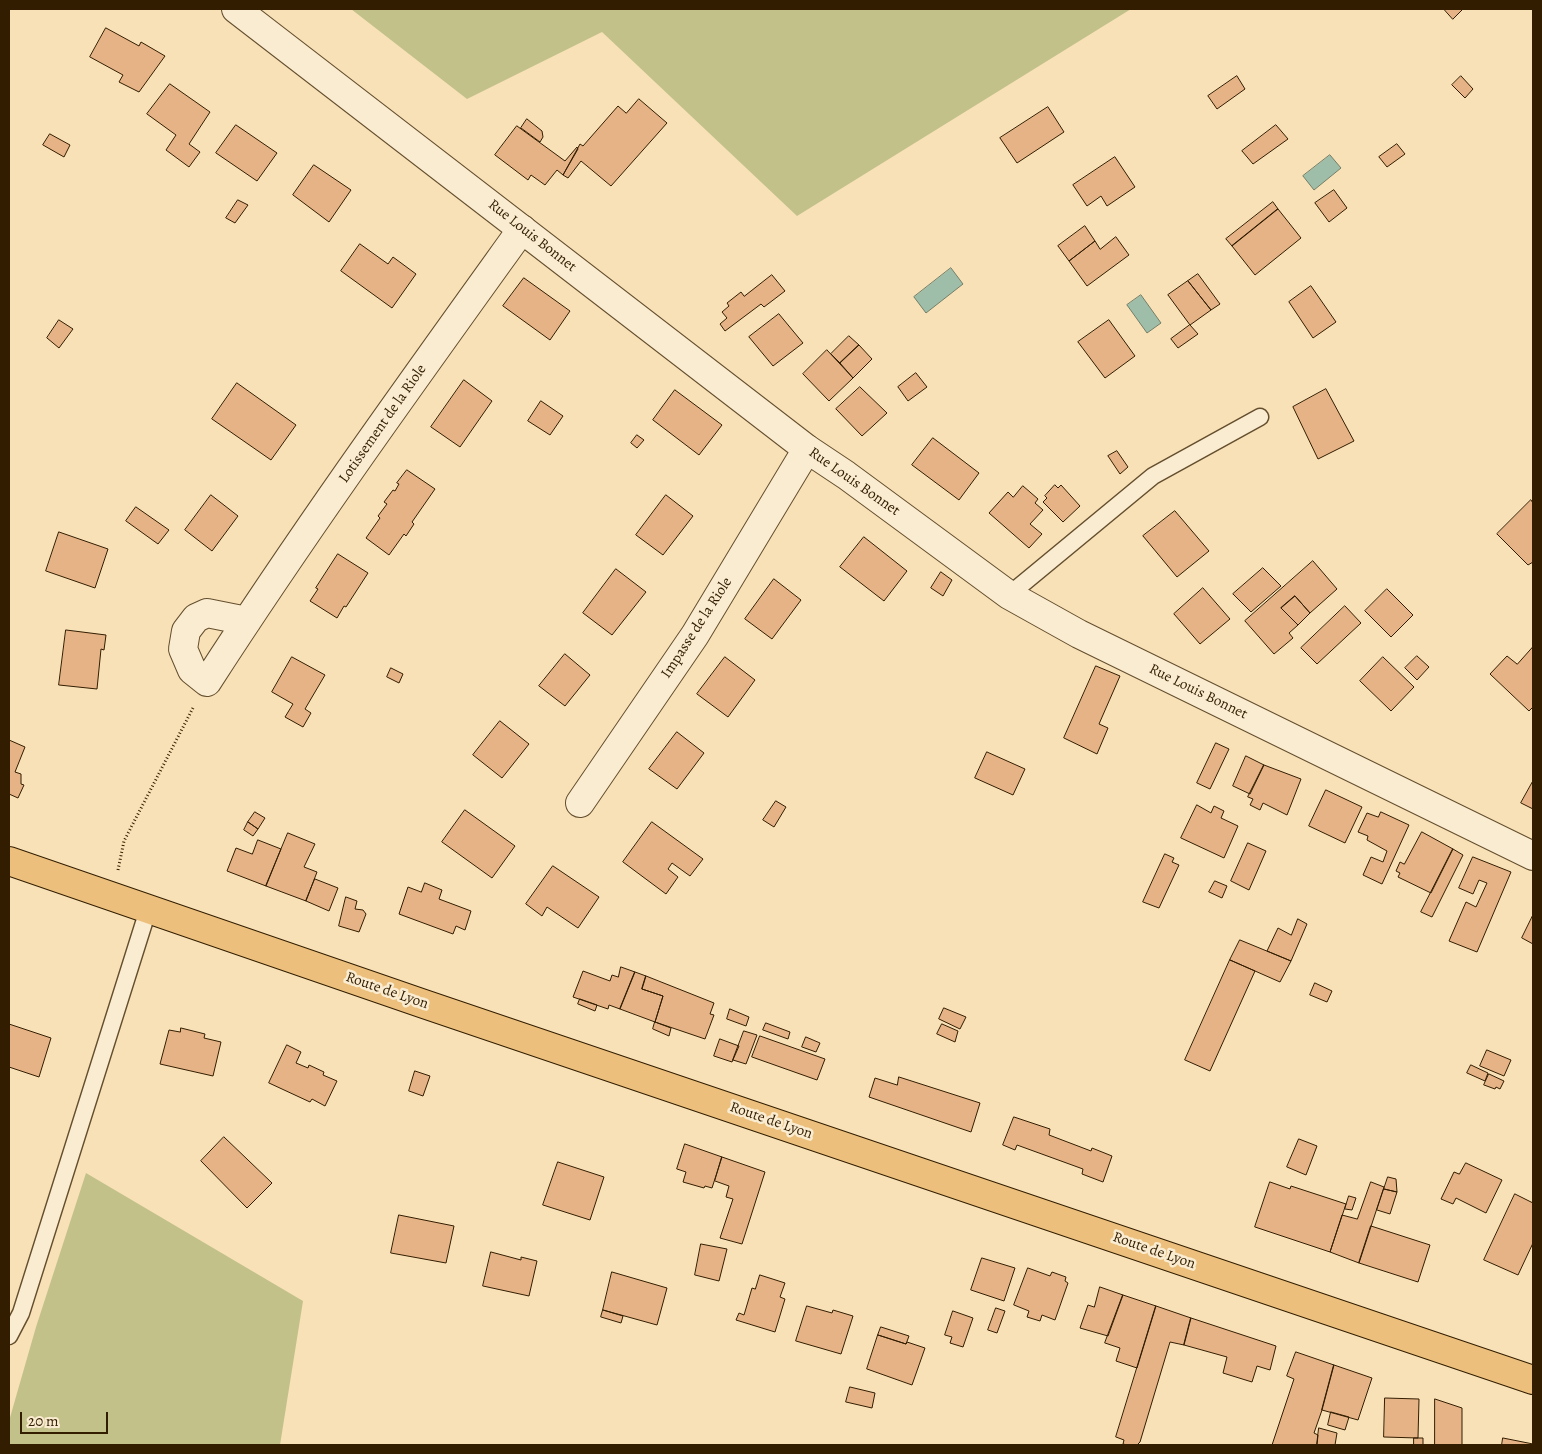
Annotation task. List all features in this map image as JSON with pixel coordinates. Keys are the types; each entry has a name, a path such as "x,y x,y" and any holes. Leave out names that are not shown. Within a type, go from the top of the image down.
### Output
{"main road":[{"name":"Route de Lyon","path":"9,861 148,910 1533,1380"}],"street":[{"name":"Rue Louis Bonnet","path":"236,9 807,449 846,475 1009,595 1079,634 1533,856"},
{"name":"Lotissement de la Riole","path":"207,682 247,620 368,444 522,229"},
{"name":"Impasse de la Riole","path":"580,803 695,635 807,449"},
{"path":"207,682 192,670 184,649 186,631 196,618 207,613 247,620"}],"lane":[{"path":"1009,595 1153,476 1260,417"},
{"path":"9,1336 21,1313 148,910"}],"path":[{"path":"112,897 124,841 207,682"}],"shaded area":[{"path":"351,9 1131,9 797,216 602,32 467,99"},
{"path":"1330,155 1341,168 1314,190 1303,176"},
{"path":"951,268 963,284 926,313 914,297"},
{"path":"1141,295 1161,323 1147,333 1127,305"},
{"path":"86,1173 303,1301 280,1445 9,1445 9,1421 36,1327"}],"building":[{"path":"1444,9 1463,9 1453,19"},
{"path":"106,28 139,46 141,42 165,56 139,92 119,82 123,75 90,57"},
{"path":"1237,76 1245,89 1217,109 1208,96"},
{"path":"1461,76 1473,89 1465,98 1452,85"},
{"path":"170,84 210,112 189,144 200,152 189,167 166,150 176,135 147,114"},
{"path":"639,99 667,123 611,186 581,161 568,178 563,175 580,144 583,146 618,106 626,113"},
{"path":"1048,107 1064,132 1017,163 1000,138"},
{"path":"527,119 542,131 543,137 540,142 521,128"},
{"path":"236,125 277,153 257,181 216,153"},
{"path":"1276,125 1288,139 1253,164 1242,151"},
{"path":"517,126 565,161 577,147 578,149 563,175 557,170 545,185 531,175 528,180 495,155"},
{"path":"50,134 70,145 64,157 43,145"},
{"path":"1397,144 1405,154 1387,167 1379,157"},
{"path":"1115,157 1135,187 1107,206 1101,196 1087,206 1073,185"},
{"path":"314,165 351,190 329,222 293,195"},
{"path":"1334,190 1347,208 1329,222 1315,203"},
{"path":"238,200 248,205 235,223 226,218"},
{"path":"1273,202 1278,209 1232,246 1226,239"},
{"path":"1278,209 1301,238 1255,275 1232,246"},
{"path":"1085,226 1095,241 1069,261 1058,246"},
{"path":"1116,237 1129,255 1087,286 1069,261 1095,241 1100,249"},
{"path":"360,244 388,264 393,257 416,274 392,308 341,271"},
{"path":"1198,274 1220,304 1211,310 1188,281"},
{"path":"772,275 785,291 764,307 761,304 725,331 720,324 727,318 722,312 729,306 727,303 741,292 744,296"},
{"path":"524,278 570,311 550,340 503,306"},
{"path":"1188,281 1211,310 1190,325 1168,295"},
{"path":"1311,286 1336,322 1313,338 1289,302"},
{"path":"779,314 803,343 773,366 749,337"},
{"path":"59,320 73,329 59,348 47,338"},
{"path":"1109,320 1135,356 1105,378 1078,342"},
{"path":"1190,325 1198,334 1178,348 1171,339"},
{"path":"849,336 859,345 840,363 831,354"},
{"path":"859,345 872,359 853,378 840,363"},
{"path":"827,350 853,378 829,401 803,374"},
{"path":"916,373 927,387 908,401 898,387"},
{"path":"464,380 492,401 460,447 431,427"},
{"path":"237,383 296,425 271,460 212,419"},
{"path":"860,387 887,413 862,436 836,409"},
{"path":"1326,389 1354,441 1318,459 1293,407"},
{"path":"675,390 722,425 699,455 653,420"},
{"path":"541,401 563,416 550,435 528,421"},
{"path":"637,435 644,440 637,448 631,443"},
{"path":"933,438 979,473 959,500 912,465"},
{"path":"1117,451 1128,467 1120,474 1108,456"},
{"path":"407,470 435,489 412,522 414,524 406,536 404,534 389,555 366,538 387,504 384,502 393,490 395,491 399,484 397,483"},
{"path":"1055,485 1058,488 1061,485 1080,506 1063,522 1043,502 1047,498 1045,496"},
{"path":"1023,486 1038,499 1035,503 1043,510 1030,524 1042,534 1029,548 989,513 1008,492 1013,497"},
{"path":"211,495 238,516 212,551 185,530"},
{"path":"666,495 693,516 663,555 636,535"},
{"path":"1531,500 1533,503 1533,562 1528,565 1497,534"},
{"path":"136,507 169,530 158,544 126,521"},
{"path":"1175,511 1209,551 1177,577 1143,536"},
{"path":"59,532 108,549 95,588 46,571"},
{"path":"864,537 907,571 884,601 840,567"},
{"path":"338,554 368,573 337,618 310,601"},
{"path":"1313,561 1337,589 1310,613 1295,596 1281,608 1298,625 1289,633 1293,638 1274,654 1245,621"},
{"path":"1263,568 1281,586 1251,612 1233,594"},
{"path":"616,569 646,592 612,635 583,613"},
{"path":"941,572 952,580 943,596 931,588"},
{"path":"774,579 801,600 772,639 745,619"},
{"path":"1203,588 1230,619 1200,644 1174,614"},
{"path":"1387,589 1413,615 1391,637 1365,611"},
{"path":"1295,596 1310,613 1298,625 1281,608"},
{"path":"1345,606 1361,623 1317,664 1301,648"},
{"path":"66,630 106,635 104,650 101,649 97,689 59,685"},
{"path":"1533,647 1533,707 1529,711 1490,674 1507,656 1517,664"},
{"path":"565,654 590,675 565,706 539,686"},
{"path":"1417,656 1429,667 1417,680 1405,668"},
{"path":"292,657 325,675 305,709 311,713 303,727 285,717 293,704 272,692"},
{"path":"725,657 755,680 728,717 697,694"},
{"path":"1383,657 1414,687 1391,711 1360,681"},
{"path":"1096,666 1120,676 1099,724 1108,728 1097,754 1064,738"},
{"path":"391,668 403,674 399,683 387,677"},
{"path":"500,721 529,744 502,778 473,755"},
{"path":"677,732 704,753 677,789 649,769"},
{"path":"9,740 25,747 15,772 21,774 21,784 24,785 18,798 9,794"},
{"path":"1216,743 1229,749 1210,789 1197,783"},
{"path":"987,752 1025,769 1013,795 975,778"},
{"path":"1246,756 1264,765 1250,794 1233,786"},
{"path":"1264,765 1301,779 1287,815 1263,803 1260,810 1250,805 1253,799 1248,797"},
{"path":"1533,781 1533,809 1521,803"},
{"path":"1326,790 1362,807 1345,843 1309,826"},
{"path":"776,801 786,807 774,827 763,820"},
{"path":"1197,805 1211,813 1214,806 1224,811 1221,818 1238,826 1224,858 1181,838"},
{"path":"465,810 515,846 492,878 442,842"},
{"path":"255,812 265,818 258,829 248,822"},
{"path":"1381,812 1409,825 1382,884 1363,875 1371,857 1383,862 1387,851 1367,840 1368,836 1358,832 1367,813 1378,817"},
{"path":"248,822 258,829 253,836 244,830"},
{"path":"652,822 703,859 690,876 672,863 668,869 678,877 666,894 623,862"},
{"path":"1422,832 1453,849 1431,893 1398,877 1400,873 1396,871 1400,862 1404,864"},
{"path":"288,833 315,844 304,867 317,872 306,901 266,886"},
{"path":"258,840 281,849 266,886 227,871 236,848 252,854"},
{"path":"1248,843 1266,851 1249,890 1231,881"},
{"path":"1453,849 1463,855 1432,917 1421,912"},
{"path":"1165,854 1174,858 1172,862 1179,865 1159,908 1143,902"},
{"path":"1473,857 1511,872 1477,952 1449,941 1466,902 1476,907 1487,883 1479,880 1473,894 1459,888"},
{"path":"553,866 599,897 578,928 547,907 542,916 526,904"},
{"path":"315,879 338,888 329,911 306,901"},
{"path":"1215,881 1227,886 1222,898 1209,892"},
{"path":"425,883 442,890 439,899 471,911 465,930 456,926 453,934 399,914 408,887 421,892"},
{"path":"346,897 357,901 355,909 363,910 366,914 359,932 339,926"},
{"path":"1533,915 1533,944 1522,938"},
{"path":"1298,919 1307,924 1291,961 1267,951 1278,928 1291,935"},
{"path":"1240,940 1291,961 1280,982 1230,960"},
{"path":"1230,960 1255,971 1210,1071 1185,1060"},
{"path":"621,967 635,972 620,1009 609,1005 608,1009 573,997 583,971 610,981 612,975 618,977"},
{"path":"635,972 646,976 642,989 663,996 655,1022 620,1009"},
{"path":"646,976 714,1003 710,1014 714,1015 705,1039 655,1022 663,996 642,989"},
{"path":"1315,983 1332,991 1327,1002 1310,995"},
{"path":"580,999 597,1005 595,1011 578,1004"},
{"path":"944,1008 966,1017 960,1029 939,1019"},
{"path":"730,1009 749,1017 746,1026 727,1019"},
{"path":"655,1022 671,1028 669,1036 653,1029"},
{"path":"766,1023 790,1032 788,1039 763,1030"},
{"path":"9,1024 51,1038 39,1077 9,1067"},
{"path":"942,1024 958,1031 955,1042 937,1034"},
{"path":"181,1028 205,1034 204,1038 221,1042 213,1076 160,1064 169,1030 180,1032"},
{"path":"744,1031 757,1035 746,1064 733,1060"},
{"path":"760,1036 825,1059 817,1080 752,1057"},
{"path":"806,1037 820,1043 816,1052 802,1047"},
{"path":"720,1039 739,1046 732,1062 714,1056"},
{"path":"287,1045 301,1052 296,1063 308,1068 309,1065 324,1072 323,1075 337,1081 325,1106 312,1099 310,1102 269,1083"},
{"path":"1487,1050 1511,1060 1504,1076 1480,1066"},
{"path":"1471,1065 1488,1073 1485,1081 1467,1073"},
{"path":"415,1071 430,1076 423,1096 409,1091"},
{"path":"1489,1074 1504,1081 1500,1089 1484,1085"},
{"path":"899,1077 980,1103 971,1132 869,1097 875,1078 897,1085"},
{"path":"1014,1117 1050,1129 1049,1135 1091,1151 1092,1148 1112,1156 1103,1182 1082,1174 1083,1169 1017,1145 1015,1150 1003,1145"},
{"path":"224,1137 272,1183 247,1208 201,1161"},
{"path":"1299,1139 1317,1146 1306,1175 1287,1167"},
{"path":"685,1144 722,1157 712,1188 705,1186 704,1188 683,1182 686,1172 677,1169"},
{"path":"722,1157 765,1172 742,1244 720,1238 733,1199 726,1197 729,1186 715,1181"},
{"path":"558,1162 604,1177 590,1220 543,1205"},
{"path":"1466,1163 1502,1180 1486,1213 1456,1198 1453,1204 1441,1199 1454,1172 1459,1174"},
{"path":"1388,1177 1396,1179 1397,1192 1384,1189"},
{"path":"1270,1182 1290,1189 1291,1186 1346,1204 1330,1252 1255,1227"},
{"path":"1371,1182 1384,1187 1359,1263 1330,1252 1342,1215 1357,1219"},
{"path":"1384,1189 1397,1192 1390,1214 1377,1210"},
{"path":"1515,1194 1533,1203 1533,1243 1518,1275 1484,1260"},
{"path":"1349,1196 1356,1198 1352,1210 1345,1209"},
{"path":"399,1215 454,1226 446,1263 391,1253"},
{"path":"1371,1226 1430,1245 1418,1282 1359,1263"},
{"path":"701,1244 727,1249 719,1281 695,1275"},
{"path":"491,1252 521,1260 521,1257 537,1261 529,1296 483,1286"},
{"path":"982,1258 1015,1268 1004,1301 971,1290"},
{"path":"1028,1268 1050,1276 1052,1272 1066,1277 1065,1281 1068,1283 1055,1320 1042,1315 1040,1321 1027,1317 1029,1311 1014,1305"},
{"path":"612,1272 667,1288 657,1325 603,1310"},
{"path":"760,1275 785,1283 780,1297 785,1299 775,1332 736,1320 739,1313 744,1315 752,1288 755,1289"},
{"path":"1100,1287 1123,1295 1108,1336 1080,1328 1088,1305 1094,1307"},
{"path":"1123,1295 1156,1306 1137,1368 1116,1361 1120,1348 1105,1343"},
{"path":"807,1306 832,1313 833,1310 853,1316 841,1354 796,1341"},
{"path":"1156,1306 1191,1318 1184,1345 1170,1342 1140,1442 1137,1445 1127,1445 1123,1444 1124,1440 1116,1437"},
{"path":"996,1308 1005,1311 997,1333 988,1330"},
{"path":"603,1310 623,1316 621,1323 601,1317"},
{"path":"953,1311 973,1318 963,1347 950,1343 952,1337 945,1335"},
{"path":"1191,1318 1276,1346 1270,1370 1257,1366 1252,1382 1223,1373 1227,1357 1184,1345"},
{"path":"881,1327 909,1336 906,1344 878,1335"},
{"path":"878,1335 925,1348 912,1385 867,1369"},
{"path":"1296,1352 1334,1365 1314,1433 1318,1435 1317,1445 1272,1445 1294,1379 1287,1376"},
{"path":"1334,1365 1372,1378 1358,1420 1322,1410"},
{"path":"850,1387 875,1393 872,1408 846,1402"},
{"path":"1385,1398 1419,1399 1418,1438 1384,1437"},
{"path":"1435,1399 1462,1408 1462,1445 1435,1445"},
{"path":"1331,1412 1349,1417 1345,1430 1328,1425"},
{"path":"1319,1428 1337,1433 1335,1445 1317,1445"},
{"path":"1414,1438 1423,1438 1423,1445 1414,1445"},
{"path":"1503,1438 1533,1444 1533,1445 1502,1445"}]}
